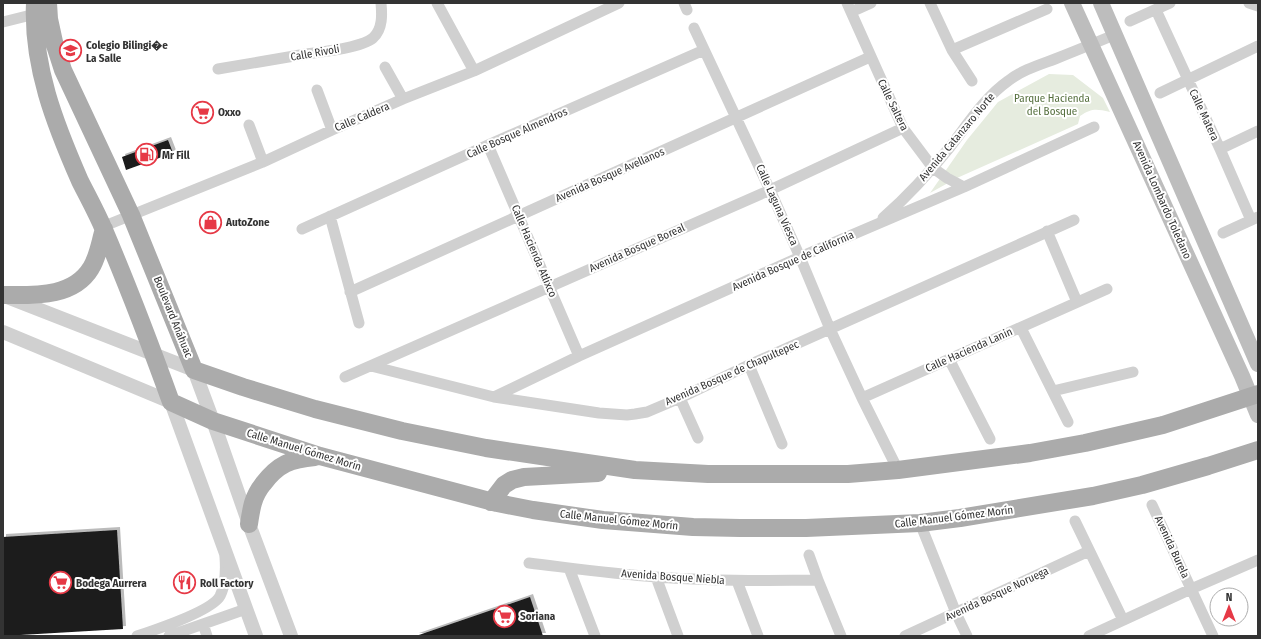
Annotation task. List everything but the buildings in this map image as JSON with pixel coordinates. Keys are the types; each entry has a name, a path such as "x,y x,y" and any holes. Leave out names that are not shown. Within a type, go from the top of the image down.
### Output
{"main road":[{"name":"Avenida Lombardo Toledano","path":"1072,3 1254,396 1258,415"},
{"name":"Avenida Lombardo Toledano","path":"1101,3 1258,364"},
{"name":"Boulevard Anáhuac","path":"39,7 50,24 58,56 70,85 131,216 194,370"},
{"path":"39,7 37,50 45,89 54,116 80,180 103,228 154,353 171,402"},
{"path":"3,295 47,294 74,285 83,279 92,267 103,228"},
{"path":"194,370 243,387 315,408 402,431 486,448 635,470 708,474 848,474 898,470 1022,454 1085,443 1163,425 1254,396"},
{"name":"Calle Manuel Gómez Morín","path":"171,402 213,421 320,456 491,502 533,510 603,520 694,527 806,528 920,523 960,518 1100,494 1157,480 1258,450"},
{"path":"249,524 253,502 269,475 280,466 293,460 320,456"},
{"path":"491,502 504,485 512,480 524,477 635,470"}],"street":[{"name":"Calle Rivoli","path":"218,69 347,47 369,41 375,37 379,30 382,12 381,3"},
{"path":"437,3 474,71"},
{"name":"Calle Caldera","path":"103,228 263,162 403,99 474,71 619,3"},
{"path":"849,8 871,3"},
{"path":"930,3 952,50 972,81"},
{"path":"1130,21 1170,3"},
{"path":"1249,3 1258,6"},
{"path":"3,22 39,7"},
{"name":"Calle Saltera","path":"849,8 903,128 933,168 964,187"},
{"path":"952,50 1047,9"},
{"name":"Calle Matera","path":"1156,10 1254,219"},
{"name":"Calle Laguna Viesca","path":"694,28 770,190 830,329 898,470"},
{"name":"Avenida Catanzaro Norte","path":"875,225 908,195 933,168 997,90 1023,72 1114,35"},
{"path":"1160,93 1258,46"},
{"name":"Calle Bosque Almendros","path":"302,230 488,145 704,50"},
{"name":"Avenida Bosque Avellanos","path":"350,292 870,57"},
{"path":"385,67 403,99"},
{"path":"317,90 332,130"},
{"path":"249,125 263,162"},
{"name":"Avenida Bosque de California","path":"494,397 579,356 800,257 964,187 1094,126"},
{"name":"Avenida Bosque Boreal","path":"345,378 770,190 903,128"},
{"path":"1220,149 1258,131"},
{"name":"Calle Hacienda Atlixco","path":"488,145 579,356"},
{"path":"330,216 359,323"},
{"path":"1223,233 1254,219"},
{"name":"Avenida Bosque de Chapultepec","path":"372,366 494,397 599,413 627,415 646,412 1074,220"},
{"path":"1047,231 1076,302"},
{"name":"Calle Hacienda Lanin","path":"862,398 1107,289"},
{"path":"3,295 154,353 194,370"},
{"path":"1021,328 1068,422"},
{"name":"Calle Manuel Gómez Morín","path":"3,332 171,402"},
{"path":"949,359 990,439"},
{"path":"749,365 782,444"},
{"name":"Boulevard Anáhuac","path":"194,370 291,636"},
{"path":"1053,391 1133,372"},
{"path":"680,398 698,438"},
{"path":"171,402 256,636"},
{"name":"Avenida Burela","path":"1152,506 1214,636"},
{"path":"1075,521 1123,620"},
{"path":"920,523 956,613 967,636"},
{"path":"137,636 199,611 216,602 220,597 225,583 225,551"},
{"name":"Avenida Bosque Noruega","path":"905,636 1089,551"},
{"path":"809,555 842,636"},
{"path":"1089,636 1258,560"},
{"name":"Avenida Bosque Niebla","path":"529,562 569,568 656,577 736,581 818,580"},
{"path":"569,568 594,636"},
{"path":"656,577 678,636"},
{"path":"736,581 758,636"},
{"path":"169,636 246,609"},
{"path":"202,624 207,636"}],"green space":[{"name":"Parque Hacienda del Bosque","path":"1049,74 1073,75 1103,98 1110,112 1091,110 1080,116 1078,124 957,178 930,193 967,140 998,102"}],"place":[{"name":"Colegio Bilingi�e La Salle","path":"70,51"},
{"name":"Oxxo","path":"203,112"},
{"name":"Mr Fill","path":"147,155"},
{"name":"AutoZone","path":"211,222"},
{"name":"Bodega Aurrera","path":"61,583"},
{"name":"Roll Factory","path":"185,583"},
{"name":"Soriana","path":"504,616"}]}
